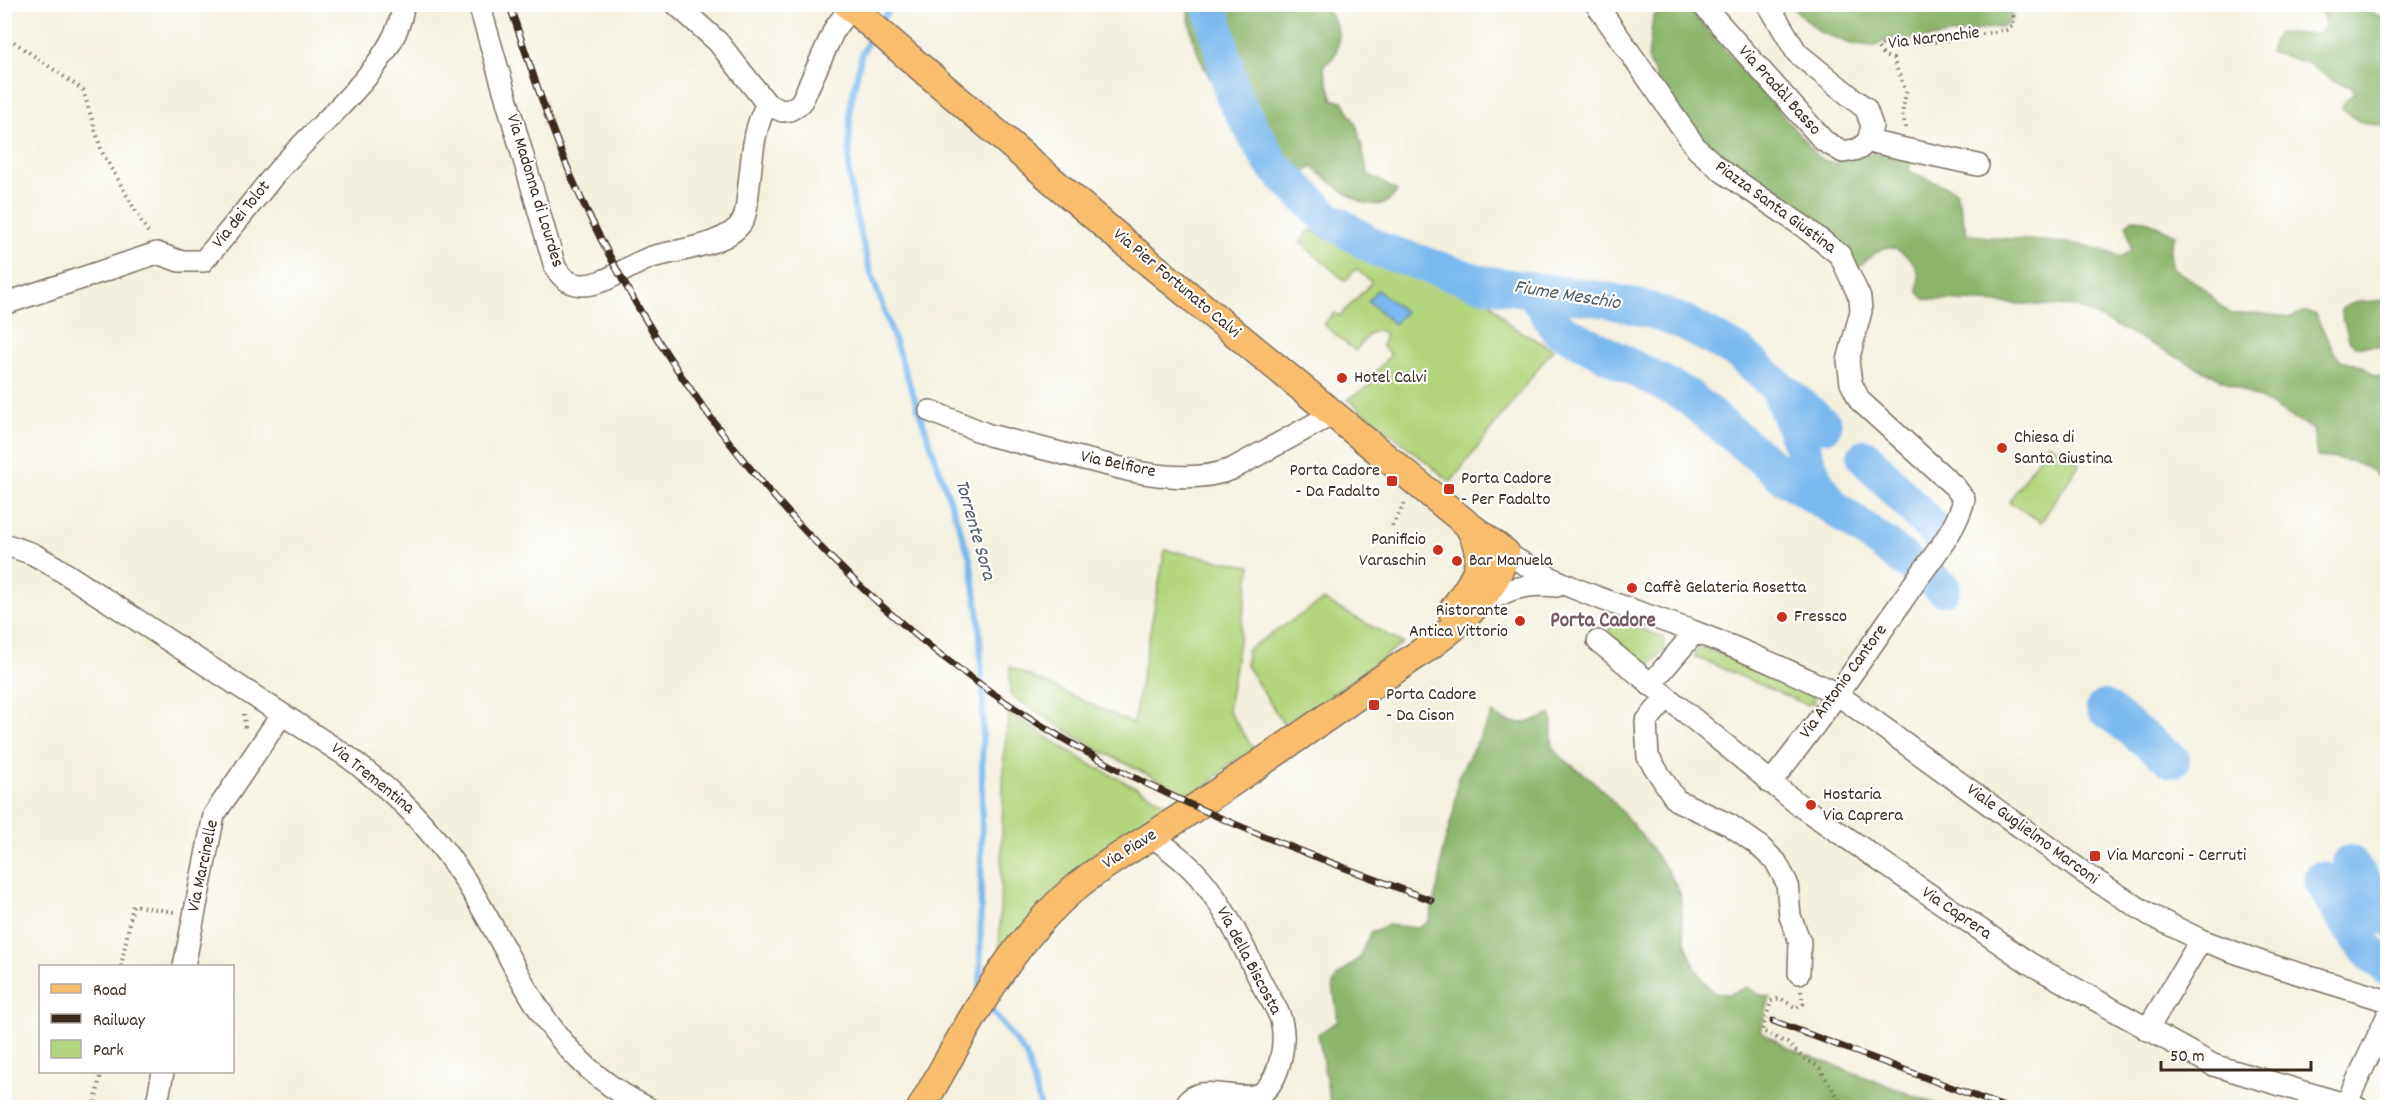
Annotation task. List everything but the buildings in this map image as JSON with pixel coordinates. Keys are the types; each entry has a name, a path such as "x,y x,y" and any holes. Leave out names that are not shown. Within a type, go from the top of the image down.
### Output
{"main road":[{"name":"Via Pier Fortunato Calvi","path":"852,10 1333,414 1467,524 1506,553"},
{"path":"1467,524 1479,542 1480,555 1471,584"},
{"name":"Via Piave","path":"921,1107 1001,973 1034,930 1071,892 1099,869 1290,744 1442,637 1469,613 1500,575 1506,553"},
{"name":"Via Piave","path":"1407,660 1444,623 1471,584"}],"street":[{"name":"Via dei Tolot","path":"157,254 179,261 203,261 235,228 275,173 384,55 398,29 404,4"},
{"name":"Via Madonna di Lourdes","path":"479,4 555,267 561,277 572,283 591,284 652,257 694,248 737,229 746,211 757,128 767,104"},
{"path":"676,4 718,42 767,104 782,111 790,110 801,103 835,28 852,10"},
{"name":"Piazza Santa Giustina","path":"1596,4 1697,149 1722,171 1804,227 1840,255 1860,298 1861,311 1848,361 1851,383 1860,401 1955,487 1964,499 1960,514 1938,547"},
{"name":"Via Pradàl Basso","path":"1702,4 1824,141 1843,152 1859,149 1868,141"},
{"path":"1768,4 1797,53 1866,109 1872,126 1868,141 1978,165"},
{"path":"4,304 157,254"},
{"name":"Via Belfiore","path":"930,411 988,435 1132,471 1151,474 1214,476 1232,470 1333,414"},
{"name":"Via Trementina","path":"4,544 33,554 54,566 348,757 415,812 463,877 523,984 560,1042 588,1069 648,1107"},
{"name":"Via Antonio Cantore","path":"1770,783 1837,694 1938,547"},
{"path":"1506,553 1567,586"},
{"name":"Via Piave","path":"1471,584 1479,574 1506,553"},
{"path":"1469,613 1515,587 1537,584 1567,586"},
{"name":"Viale Guglielmo Marconi","path":"1567,586 1695,632 1797,674 1837,694 2116,895 2201,940 2264,963 2388,1000"},
{"path":"1695,632 1658,692 1646,722 1648,757 1676,800 1730,825 1757,844 1776,862 1786,883 1791,922 1800,942 1799,973"},
{"name":"Via Caprera","path":"1598,640 1770,783 2029,963 2214,1065 2352,1106"},
{"name":"Via Marcinelle","path":"184,965 214,815 282,714"},
{"name":"Via della Biscosta","path":"1152,836 1192,868 1207,887 1253,965 1281,1021 1282,1038 1276,1078 1261,1093 1249,1097 1232,1093 1199,1094 1186,1101 1184,1107"},
{"path":"2147,1030 2201,940"},
{"path":"2352,1106 2388,1015"},
{"path":"156,1107 163,1073"}],"path":[{"name":"Via Naronchie","path":"1914,152 1902,114 1906,92 1893,58 1884,56 1878,48 1882,44 1892,42 1926,43 2006,30 2014,25 2012,4"},
{"path":"4,35 83,90 102,152 157,254"},
{"path":"1392,526 1407,498"},
{"path":"1799,973 1803,1004 1796,1008 1780,998 1771,1000 1762,1031 1787,1043 1803,1058 1819,1067 1844,1107"},
{"path":"94,1107 101,1073"}],"green space":[{"path":"1187,5 1321,5 1331,15 1338,35 1334,56 1323,66 1333,100 1343,101 1357,127 1368,174 1397,191 1388,201 1378,205 1354,198 1312,167 1293,180 1250,134 1213,83 1195,46"},
{"path":"1668,5 1685,5 1819,157 1834,163 1863,153 1911,160 1909,171 1956,191 1967,234 2064,243 2102,250 2120,257 2131,251 2127,224 2133,219 2145,220 2175,235 2170,250 2171,266 2200,286 2231,314 2253,313 2290,317 2304,312 2315,314 2334,352 2341,360 2365,367 2374,376 2384,378 2387,375 2387,488 2373,472 2357,463 2317,457 2313,429 2262,400 2078,307 1924,299 1918,292 1919,275 1913,262 1903,253 1891,248 1877,252 1857,268 1720,163 1661,88 1648,59 1653,17"},
{"path":"1790,5 2008,5 2013,18 2004,26 1924,39 1889,39 1875,46 1851,44 1820,32"},
{"path":"2309,5 2353,5 2387,20 2387,127 2358,121 2343,109 2342,104 2355,92 2352,87 2335,82 2305,62 2270,52 2277,34 2309,34 2320,32 2325,28 2322,14"},
{"path":"1310,230 1417,277 1462,291 1485,295 1509,325 1553,349 1451,482 1348,399 1371,385 1368,381 1391,354 1382,346 1385,334 1379,330 1370,333 1355,351 1323,324 1334,313 1340,316 1372,282 1356,269 1345,281 1300,242"},
{"path":"2387,298 2387,346 2355,346 2349,339 2341,310 2352,303"},
{"path":"2048,443 2080,463 2041,522 2009,502"},
{"path":"1165,550 1251,566 1228,710 1254,749 1228,765 1195,798 1093,747 1010,695 1010,667 1133,724"},
{"path":"1323,600 1403,643 1286,728 1246,665 1247,650"},
{"path":"1619,621 1663,637 1665,648 1648,667 1611,635 1609,627"},
{"path":"1704,648 1770,673 1814,697 1814,702 1807,705 1694,656 1697,649"},
{"path":"1009,713 1091,765 1179,809 999,955 1004,753"},
{"path":"1493,713 1513,723 1528,722 1551,715 1552,743 1555,750 1594,782 1614,803 1673,880 1680,895 1682,923 1689,952 1702,978 1714,993 1730,994 1748,987 1757,994 1770,997 1760,1031 1788,1048 1944,1107 1331,1107 1318,1034 1338,1021 1333,985 1337,977 1359,958 1370,933 1387,925 1419,928 1429,921 1441,873 1442,853 1454,810 1458,777"}],"water":[{"path":"1377,290 1405,312 1394,324 1368,301"}],"waterway":[{"name":"Torrente Sora","path":"879,24 893,4"},
{"name":"Fiume Meschio","path":"1210,4 1234,98 1272,164 1327,218 1378,249 1481,283 1607,300 1649,310 1685,323 1740,353 1777,386 1816,482 1833,507 1943,588"},
{"name":"Torrente Sora","path":"872,34 862,53 850,108 849,173 854,207 869,267 970,558 979,618 983,700 980,987"},
{"path":"1533,290 1558,329 1687,396 1782,475 1829,505"},
{"path":"1782,390 1824,425"},
{"path":"1865,457 1941,537"},
{"name":"Fiume Meschio","path":"2104,708 2172,760"},
{"path":"2350,863 2388,918"},
{"name":"Fiume Meschio","path":"2321,879 2358,938 2388,968"},
{"name":"Torrente Sora","path":"989,1007 1026,1055 1041,1108"}],"railway":[{"path":"509,4 576,188 634,299 685,382 743,459 806,532 875,600 950,662 1029,718 1114,767 1152,787 1231,822 1310,855 1431,900"},
{"path":"1773,1021 2007,1108"}],"place":[{"name":"Hotel Calvi","path":"1342,378"},
{"name":"Chiesa di Santa Giustina","path":"2002,448"},
{"name":"Porta Cadore - Da Fadalto","path":"1392,481"},
{"name":"Porta Cadore - Per Fadalto","path":"1449,489"},
{"name":"Panificio Varaschin","path":"1438,550"},
{"name":"Bar Manuela","path":"1457,561"},
{"name":"Caffè Gelateria Rosetta","path":"1632,588"},
{"name":"Fressco","path":"1782,617"},
{"name":"Ristorante Antica Vittorio","path":"1520,621"},
{"name":"Porta Cadore - Da Cison","path":"1374,705"},
{"name":"Hostaria Via Caprera","path":"1811,805"},
{"name":"Via Marconi - Cerruti","path":"2095,856"}],"district":[{"name":"Porta Cadore","path":"1603,622"}]}
